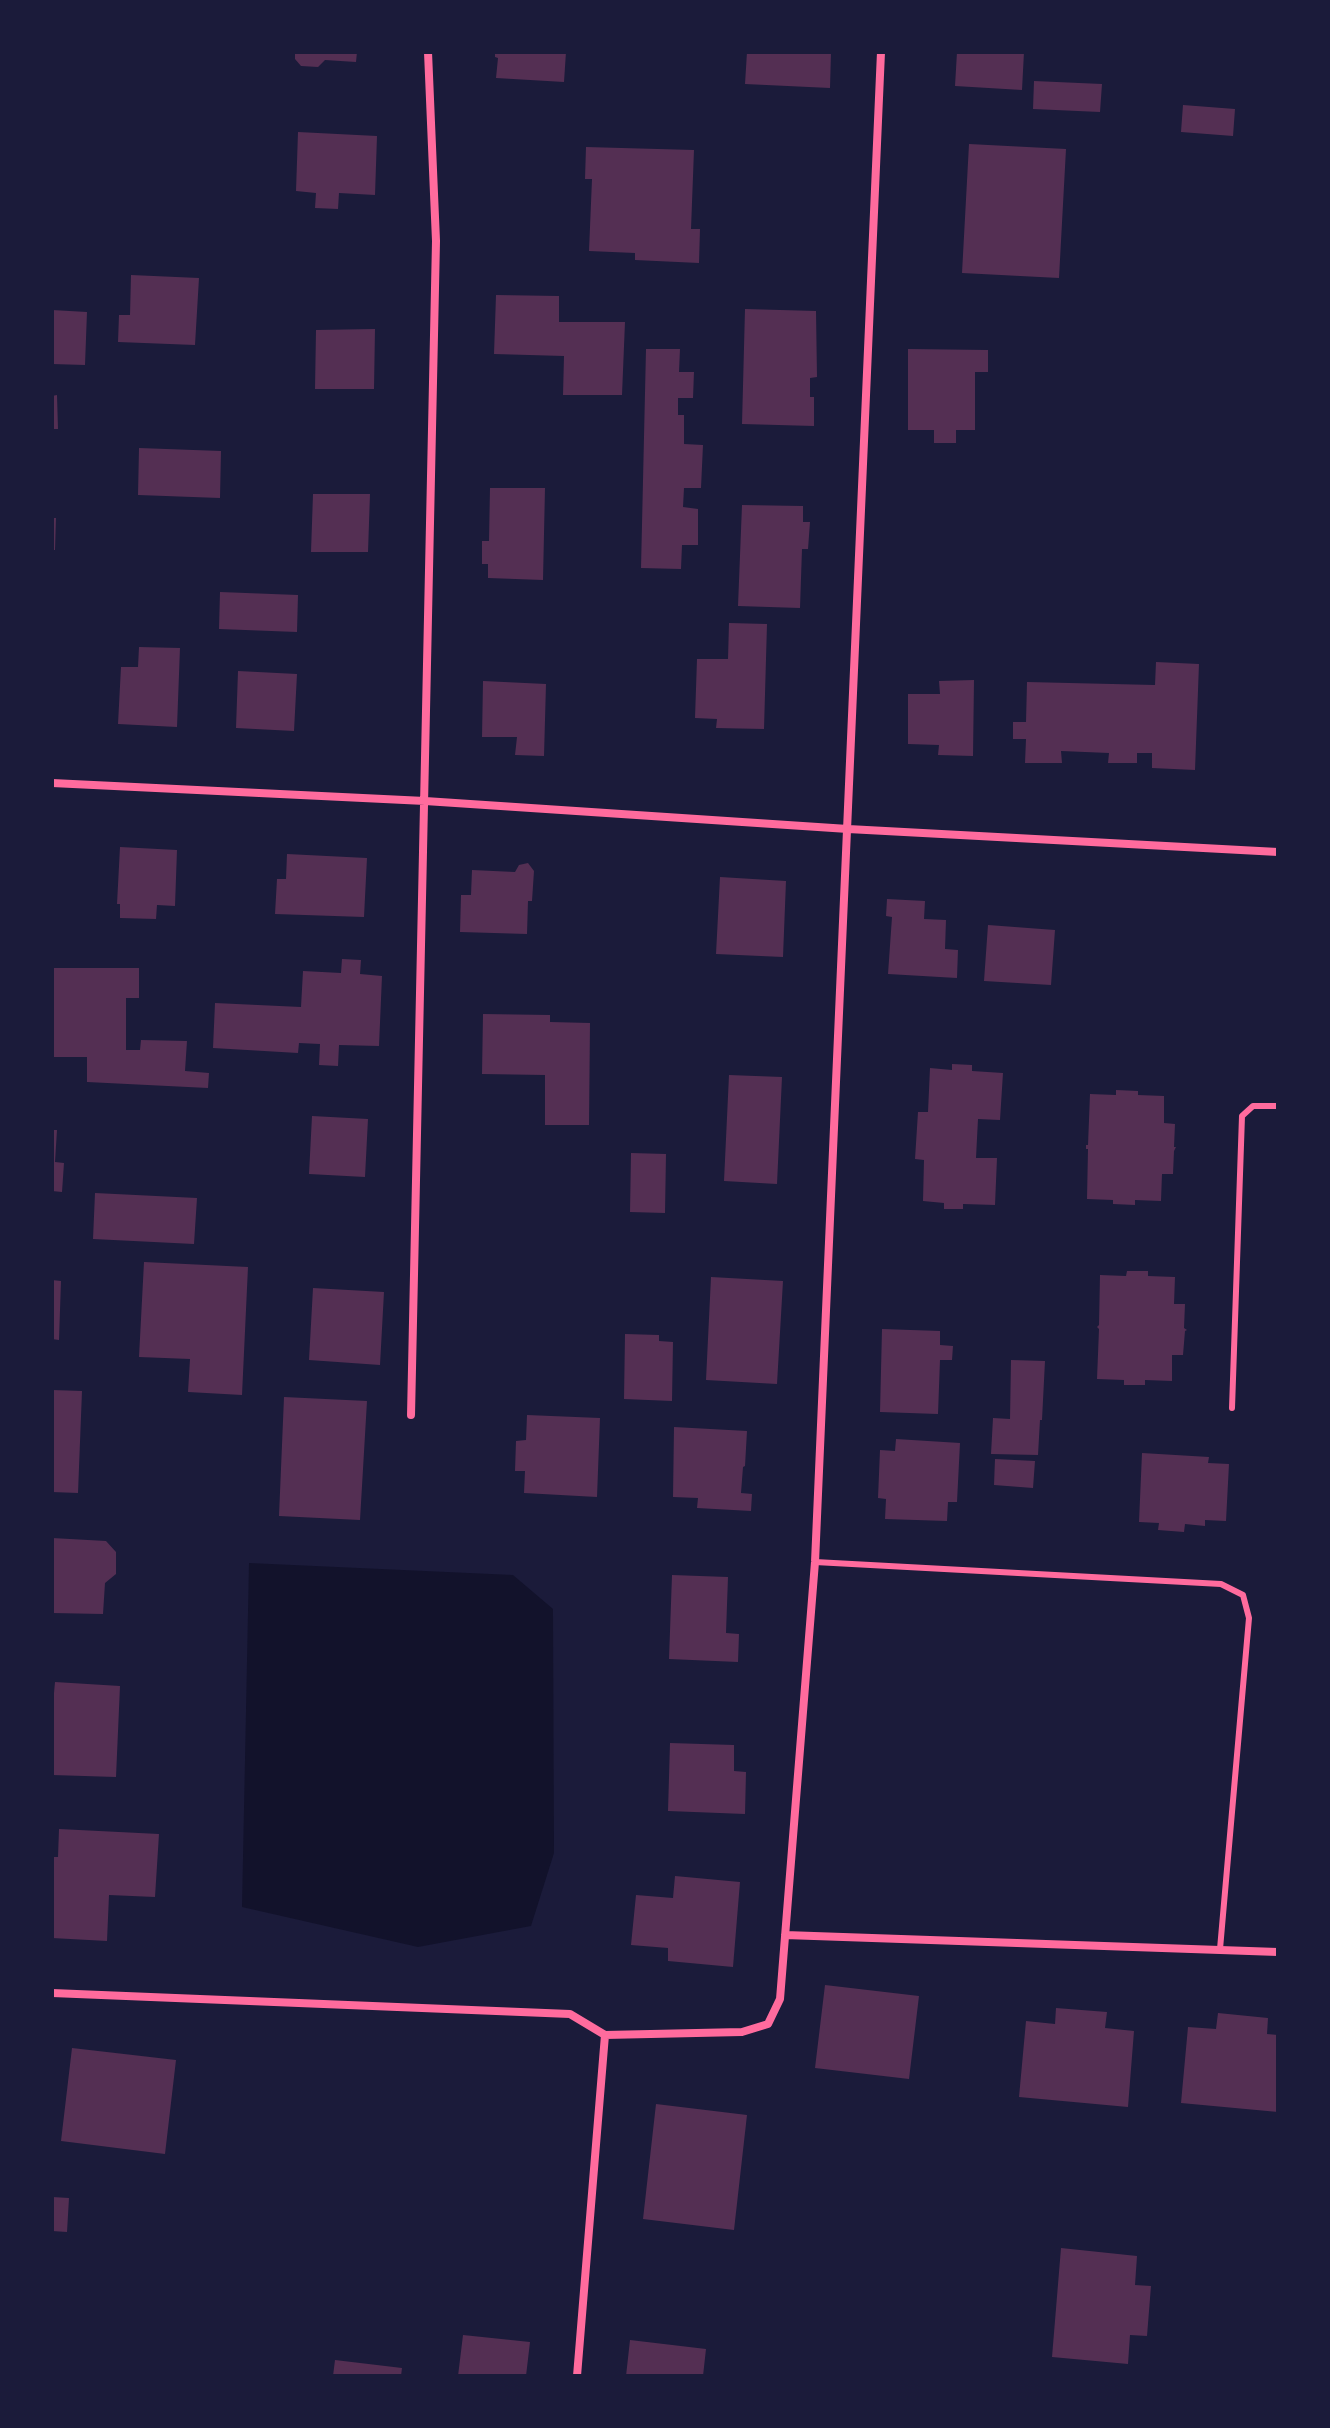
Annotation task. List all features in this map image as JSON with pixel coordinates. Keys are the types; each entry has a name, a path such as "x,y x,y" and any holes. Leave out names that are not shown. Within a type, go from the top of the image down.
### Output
{"street":[{"path":"411,1415 436,241 428,52"},
{"path":"52,1993 570,2014 605,2035 742,2032 768,2024 780,1999 815,1562 881,52"},
{"path":"52,783 425,801 848,829 1275,851"},
{"path":"785,1935 1278,1952"},
{"path":"577,2376 605,2035"}],"lane":[{"path":"1232,1408 1242,1116 1253,1106 1278,1106"},
{"path":"815,1562 1221,1584 1243,1595 1249,1618 1220,1949"}],"shaded area":[{"path":"249,1563 513,1575 553,1609 554,1853 531,1926 418,1947 242,1907"}],"building":[{"path":"295,52 357,52 356,62 325,60 318,67 301,66 295,59"},
{"path":"495,52 566,52 564,82 496,78 498,58"},
{"path":"747,52 831,52 830,88 745,84"},
{"path":"957,52 1024,52 1022,90 955,86"},
{"path":"1034,81 1102,84 1100,112 1033,109"},
{"path":"1183,105 1235,109 1233,136 1181,132"},
{"path":"298,132 377,136 375,195 339,193 338,209 315,208 316,193 296,191"},
{"path":"969,144 1066,149 1059,278 962,273"},
{"path":"586,147 694,150 691,229 700,229 699,263 635,260 635,253 589,251 592,179 585,179"},
{"path":"131,275 199,278 195,345 118,342 119,315 130,315"},
{"path":"496,295 559,296 559,322 625,322 622,395 563,395 564,356 494,354"},
{"path":"745,309 816,311 817,377 810,378 810,397 814,397 814,426 742,424"},
{"path":"52,310 87,312 85,365 52,364"},
{"path":"375,329 374,389 315,389 316,330"},
{"path":"646,349 680,349 679,372 694,372 693,398 678,398 678,415 684,415 684,444 703,445 701,488 684,488 683,507 698,509 698,545 682,545 681,569 641,568"},
{"path":"908,349 988,350 988,372 975,372 975,430 956,430 956,443 934,443 934,430 908,430"},
{"path":"57,395 58,429 52,429 52,396"},
{"path":"139,448 221,451 220,498 138,495"},
{"path":"490,488 545,488 543,580 488,578 488,564 482,564 482,541 489,541"},
{"path":"313,494 370,494 368,552 311,552"},
{"path":"742,505 803,506 803,522 810,522 808,549 802,549 800,608 738,606"},
{"path":"52,518 56,518 55,550 52,550"},
{"path":"220,592 298,595 297,632 219,629"},
{"path":"729,623 767,624 764,729 716,728 717,719 695,718 697,659 728,659"},
{"path":"139,647 180,648 177,727 118,724 121,667 138,667"},
{"path":"1156,662 1199,664 1195,770 1152,768 1152,753 1137,753 1137,763 1108,763 1109,753 1061,751 1062,763 1025,763 1026,739 1013,739 1013,722 1026,722 1027,682 1155,685"},
{"path":"238,671 297,674 294,731 236,728"},
{"path":"974,680 973,756 938,755 939,745 908,744 908,694 940,694 939,681"},
{"path":"483,681 546,684 544,756 515,755 517,737 482,737"},
{"path":"120,847 177,850 175,906 157,905 156,919 120,918 120,904 117,904"},
{"path":"287,854 367,858 364,917 275,914 277,879 286,879"},
{"path":"528,863 534,871 532,901 528,901 527,934 460,932 461,895 471,895 472,870 515,872 519,865"},
{"path":"720,877 786,881 783,957 716,954"},
{"path":"887,899 925,901 924,919 946,920 945,949 958,950 957,978 888,974 892,917 886,916"},
{"path":"988,925 1055,930 1051,985 984,981"},
{"path":"342,959 361,960 360,974 382,976 379,1046 339,1045 338,1066 319,1065 320,1044 299,1043 298,1053 213,1048 215,1003 301,1007 303,971 341,973"},
{"path":"52,968 139,968 139,998 126,998 126,1050 140,1050 141,1040 187,1041 185,1071 209,1073 208,1088 87,1082 87,1057 52,1057"},
{"path":"483,1014 550,1015 550,1022 590,1023 589,1125 545,1125 545,1075 482,1074"},
{"path":"952,1064 972,1065 972,1071 1003,1073 1000,1120 978,1119 976,1158 997,1158 995,1205 963,1204 963,1209 944,1209 944,1203 923,1201 924,1160 915,1159 918,1112 928,1112 930,1068 952,1070"},
{"path":"729,1075 782,1077 777,1184 724,1181"},
{"path":"1116,1090 1164,1096 1164,1123 1175,1124 1176,1147 1173,1174 1162,1174 1161,1201 1135,1200 1135,1205 1087,1199 1086,1145 1090,1094 1116,1095"},
{"path":"312,1116 368,1119 365,1177 309,1174"},
{"path":"52,1130 57,1130 55,1162 64,1163 62,1192 52,1191"},
{"path":"631,1153 666,1154 665,1213 630,1212"},
{"path":"95,1193 197,1198 194,1244 93,1239"},
{"path":"144,1262 248,1267 242,1395 188,1392 190,1359 139,1357"},
{"path":"1127,1271 1148,1271 1148,1276 1175,1277 1174,1304 1185,1304 1184,1328 1187,1330 1183,1355 1172,1355 1172,1381 1145,1380 1145,1385 1124,1385 1124,1380 1097,1379 1100,1275 1126,1276"},
{"path":"711,1277 783,1281 777,1384 706,1380"},
{"path":"52,1280 61,1281 59,1340 52,1339"},
{"path":"313,1288 384,1292 380,1365 309,1360"},
{"path":"882,1329 940,1331 940,1345 953,1346 952,1360 940,1360 938,1414 880,1412"},
{"path":"625,1334 659,1335 659,1341 673,1342 672,1401 624,1399"},
{"path":"1011,1360 1045,1361 1038,1455 991,1454 993,1418 1010,1419"},
{"path":"52,1390 82,1391 78,1493 52,1492"},
{"path":"284,1397 367,1401 360,1520 279,1516"},
{"path":"527,1415 600,1418 597,1497 524,1493 525,1471 515,1471 516,1441 526,1440"},
{"path":"674,1427 747,1431 741,1493 752,1494 751,1511 697,1508 698,1498 673,1497"},
{"path":"896,1439 960,1443 957,1502 948,1502 947,1521 885,1519 886,1499 878,1498 880,1450 895,1451"},
{"path":"1142,1453 1209,1457 1208,1463 1229,1464 1226,1521 1205,1520 1205,1526 1185,1524 1184,1532 1158,1530 1159,1523 1139,1522"},
{"path":"995,1459 1035,1461 1033,1488 994,1485"},
{"path":"52,1538 106,1541 116,1552 116,1574 105,1583 103,1614 52,1613"},
{"path":"672,1575 728,1577 726,1633 739,1634 738,1662 669,1659"},
{"path":"55,1682 120,1686 116,1777 52,1775 52,1693"},
{"path":"670,1743 734,1745 734,1771 746,1772 745,1814 668,1811"},
{"path":"59,1829 159,1834 155,1897 109,1895 107,1941 52,1938 52,1857 58,1857"},
{"path":"675,1876 740,1882 733,1967 668,1961 668,1948 631,1945 636,1895 673,1898"},
{"path":"825,1985 919,1996 909,2079 815,2068"},
{"path":"1056,2008 1107,2012 1105,2028 1134,2031 1128,2107 1019,2097 1026,2021 1055,2024"},
{"path":"1218,2013 1268,2018 1267,2034 1278,2035 1278,2112 1181,2103 1188,2027 1216,2029"},
{"path":"72,2048 176,2060 165,2154 61,2141"},
{"path":"656,2104 747,2115 734,2230 643,2219"},
{"path":"52,2197 69,2198 67,2232 52,2231"},
{"path":"1061,2248 1137,2256 1135,2285 1151,2286 1147,2336 1130,2335 1128,2364 1052,2357"},
{"path":"463,2335 530,2342 526,2376 458,2376"},
{"path":"630,2340 706,2349 703,2376 626,2376"},
{"path":"335,2360 402,2368 401,2376 333,2376"}]}
